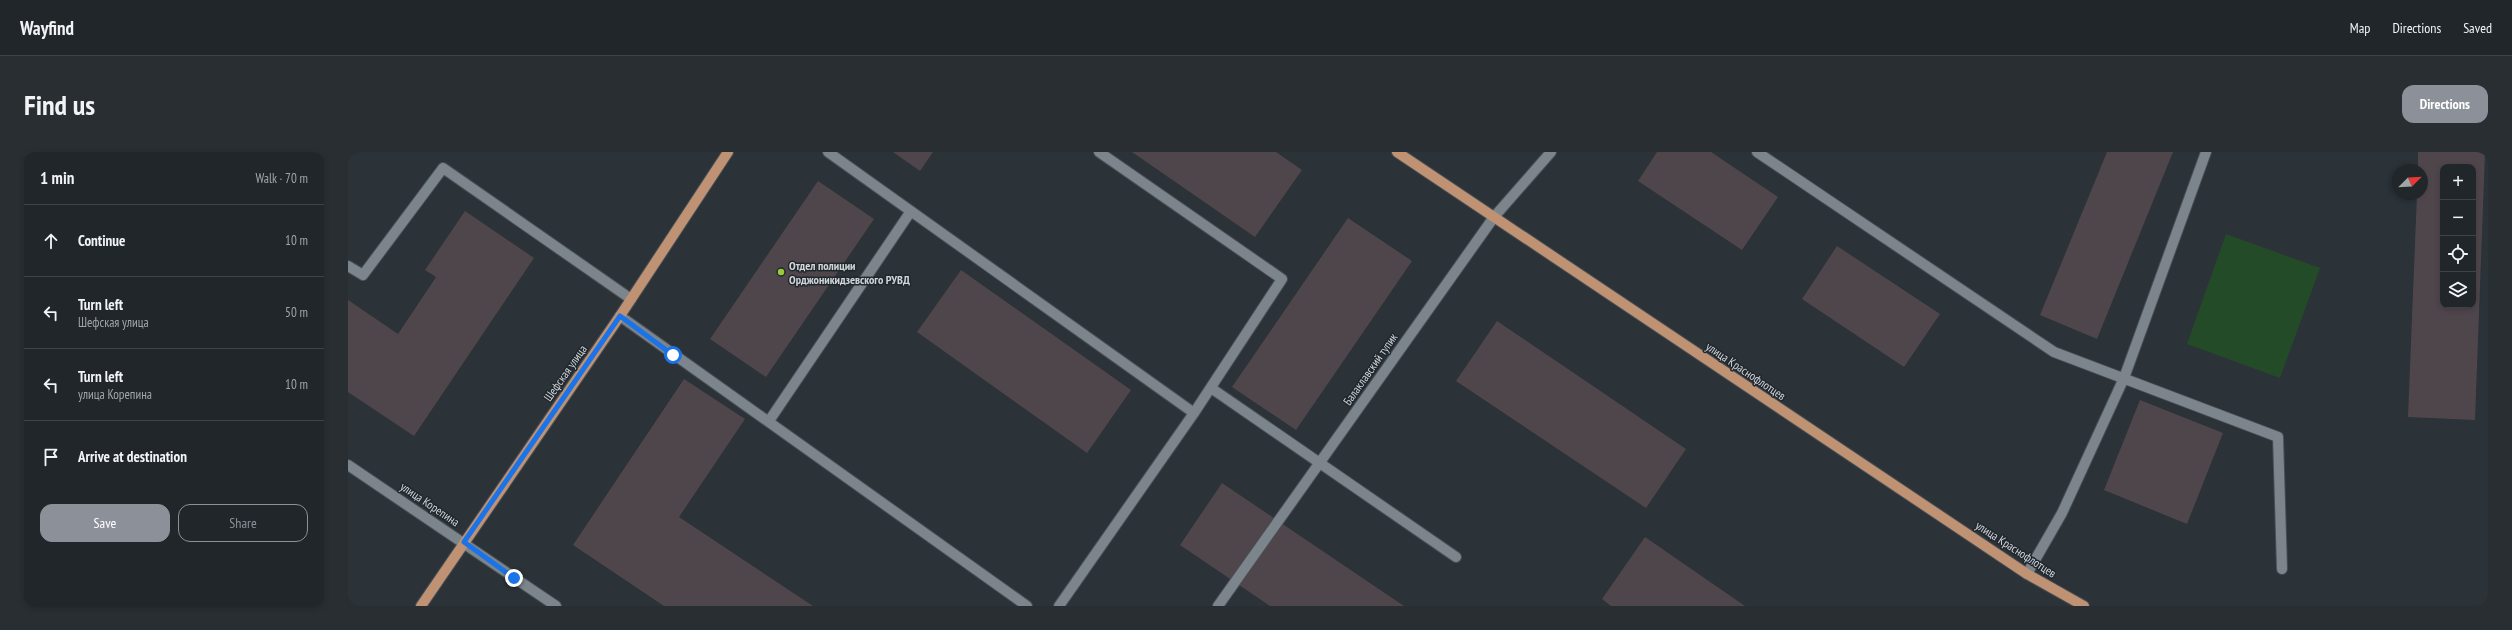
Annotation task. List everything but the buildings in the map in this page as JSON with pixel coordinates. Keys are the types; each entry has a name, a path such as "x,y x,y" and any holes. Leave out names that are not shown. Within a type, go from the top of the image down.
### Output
{"main road":[{"name":"Шефская улица","path":"421,606 620,316 728,152"},
{"name":"улица Краснофлотцев","path":"1397,152 2027,574 2084,606"}],"street":[{"path":"828,152 1194,413"},
{"path":"1059,606 1194,413 1282,279 1099,152"},
{"name":"Балаклавский тупик","path":"1218,606 1494,218 1551,152"},
{"path":"1757,152 2054,352 2278,437 2282,568"},
{"path":"2027,574 2062,513 2124,378 2206,152"},
{"path":"348,266 363,275 443,168 631,299"},
{"path":"769,421 911,211"},
{"path":"620,316 1027,606"},
{"path":"1211,388 1456,557"},
{"name":"улица Корепина","path":"348,465 464,542 556,606"}],"green space":[{"path":"2226,234 2320,268 2280,378 2187,344"}],"place":[{"name":"Отдел полиции Орджоникидзевского РУВД","path":"781,272"}],"route":[{"path":"514,578 464,542 620,316 673,355"}]}
